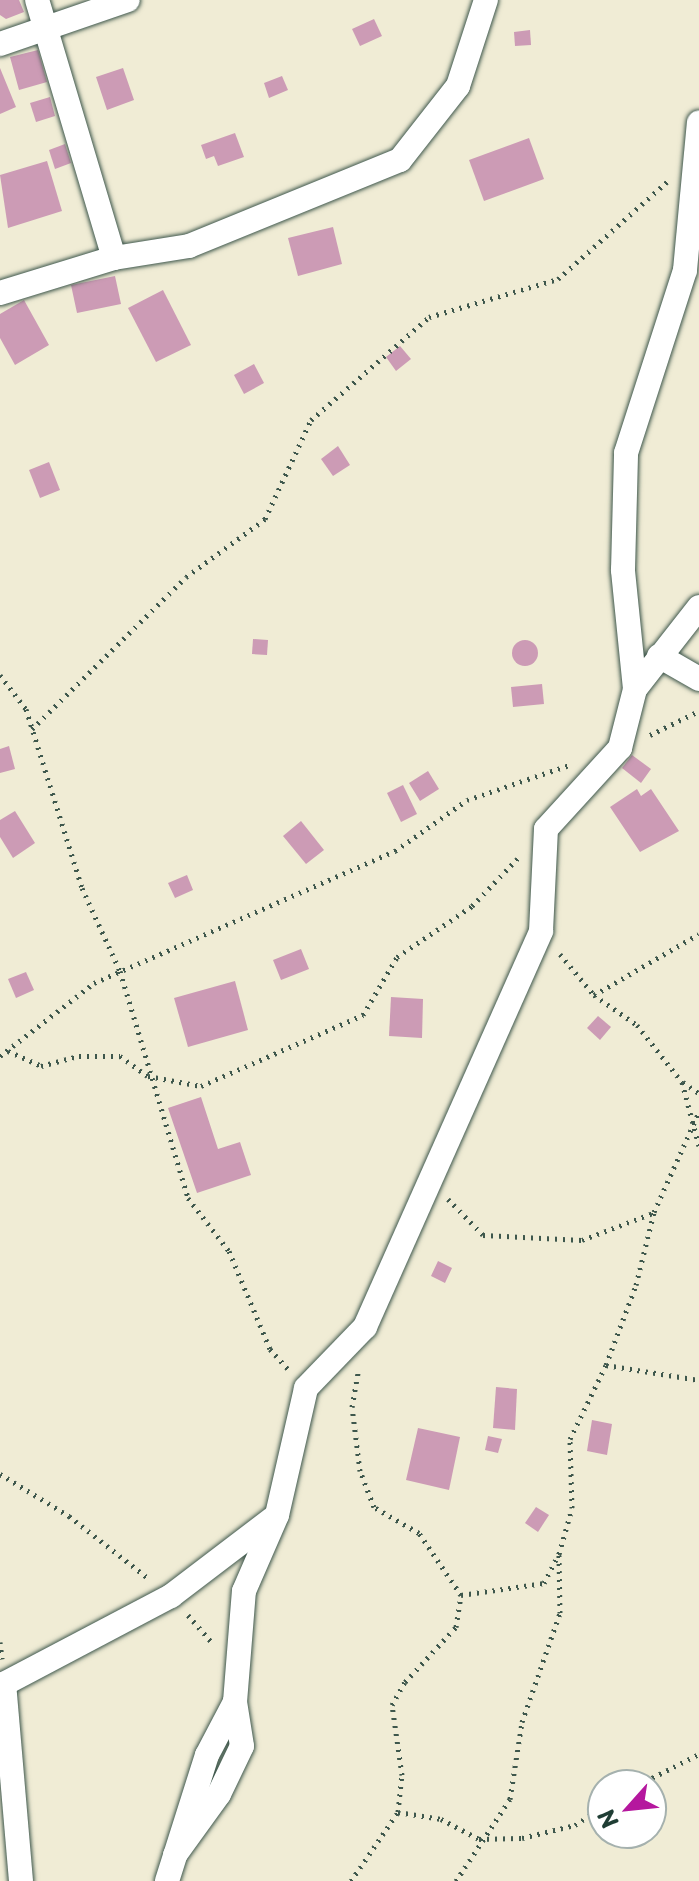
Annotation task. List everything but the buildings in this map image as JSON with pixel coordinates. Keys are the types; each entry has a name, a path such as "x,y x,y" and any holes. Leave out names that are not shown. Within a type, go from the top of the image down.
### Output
{"street":[{"path":"37,0 114,258"},
{"path":"0,44 128,0"},
{"path":"0,293 114,258 189,246 400,160 458,86 486,0"},
{"path":"167,1881 207,1755 235,1702 244,1591 277,1515 306,1388 365,1327 541,931 546,829 620,748 635,689 623,570 626,453 685,270 699,123"},
{"path":"635,689 699,607"},
{"path":"659,656 699,679"},
{"path":"21,1881 4,1684 171,1596 277,1515"}],"path":[{"path":"32,729 186,577 265,519 311,420 429,317 558,279 696,157"},
{"path":"0,675 26,709 82,888 120,971 148,1076 188,1198 229,1251 270,1349 306,1388"},
{"path":"620,748 699,711"},
{"path":"0,1056 94,983 395,851 467,800 579,762"},
{"path":"7,1051 41,1066 79,1056 120,1056 148,1076 201,1086 363,1015 397,957 472,906 546,829"},
{"path":"541,931 594,995 637,1025 682,1082 699,1093"},
{"path":"594,995 699,934"},
{"path":"682,1082 699,1146"},
{"path":"461,1595 544,1583 559,1554 572,1508 570,1439 606,1365 636,1285 654,1212 699,1112"},
{"path":"446,1196 483,1235 582,1240 654,1212"},
{"path":"351,1881 398,1812 402,1775 392,1705 405,1682 456,1627 461,1595 419,1533 374,1507 360,1471 352,1407 365,1327"},
{"path":"606,1365 699,1380"},
{"path":"0,1474 69,1516 171,1596 237,1672"},
{"path":"456,1881 479,1839 510,1799 522,1722 560,1613 559,1554"},
{"path":"667,1770 699,1754"},
{"path":"398,1812 441,1819 479,1839 522,1838 575,1825 587,1817"}]}
